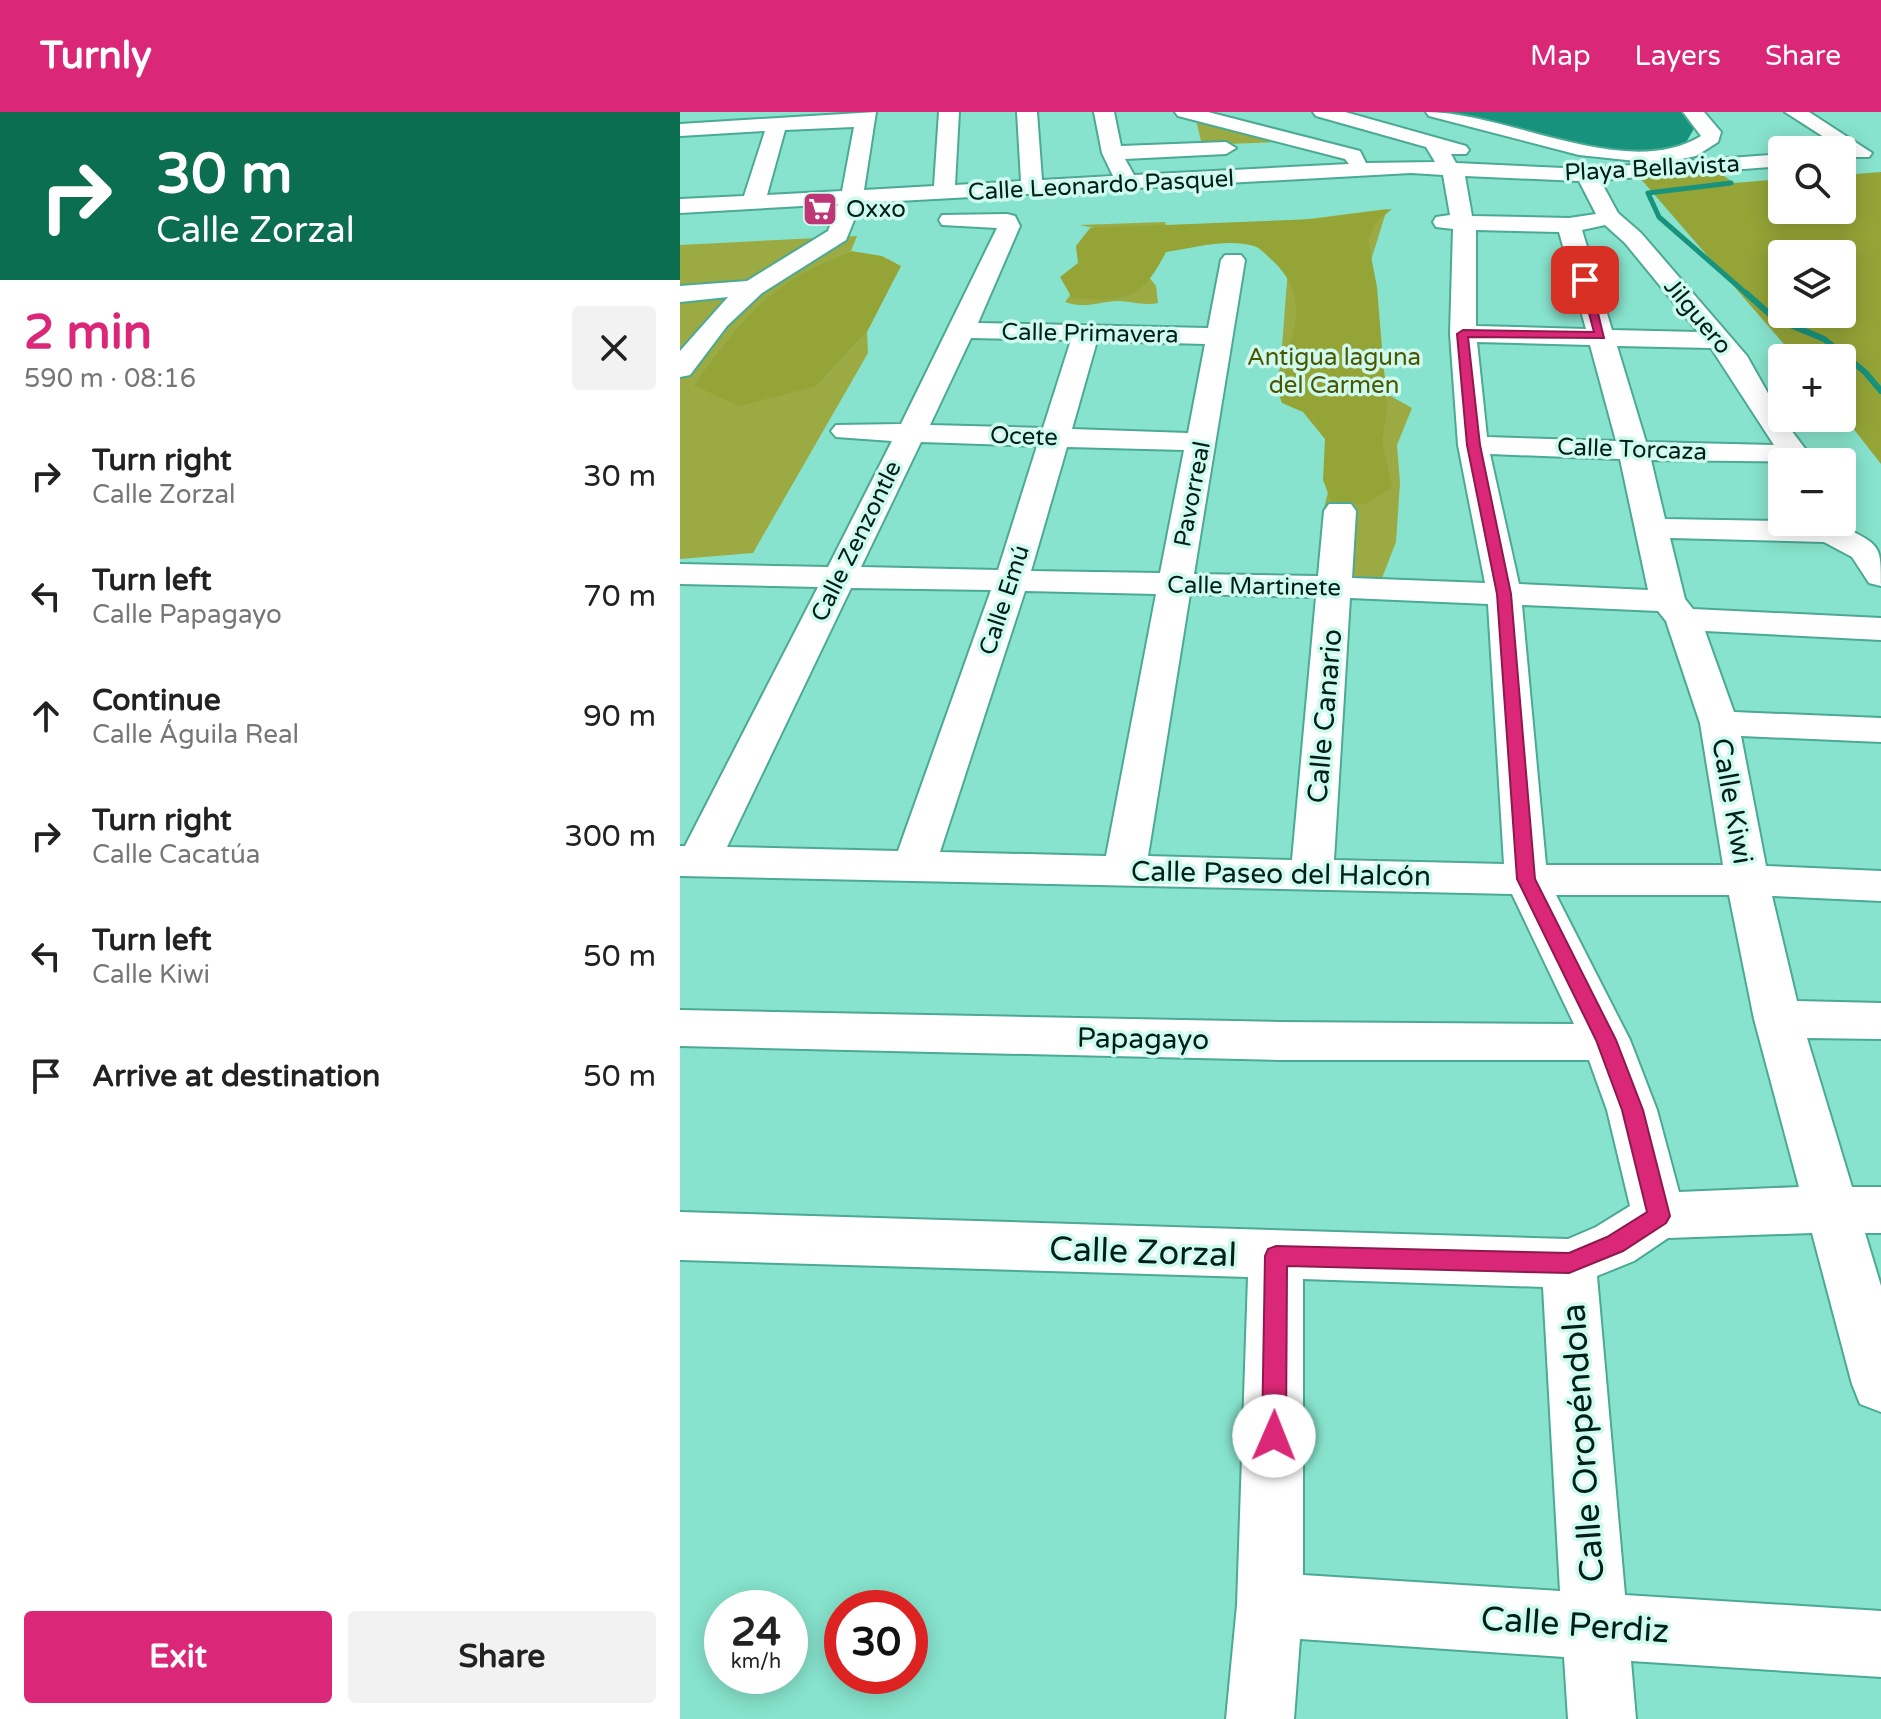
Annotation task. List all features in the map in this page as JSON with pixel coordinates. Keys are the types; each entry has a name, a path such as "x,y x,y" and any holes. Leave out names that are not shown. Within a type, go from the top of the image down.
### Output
{"street":[{"path":"944,194 949,112"},
{"path":"1027,112 1032,189"},
{"path":"1104,112 1112,153 1128,184"},
{"path":"1184,112 1196,149"},
{"path":"1184,112 1353,155 1363,170"},
{"path":"1323,112 1432,140 1522,172"},
{"path":"1436,112 1565,148 1638,155 1685,153 1706,144 1711,132 1693,112"},
{"path":"1795,112 1862,153"},
{"path":"680,369 705,336 753,288 828,243 844,224 852,197 866,116 687,130 684,156"},
{"path":"753,203 777,125"},
{"path":"1746,139 1768,153"},
{"path":"1432,140 1446,168 1456,179 1451,224 1449,324 1504,594 1526,879 1606,1040 1632,1110 1659,1216 1856,1210"},
{"path":"1112,153 1306,143"},
{"name":"Playa Bellavista","path":"1522,172 1586,175 1768,161"},
{"name":"Calle Leonardo Pasquel","path":"680,206 1363,170 1446,168 1522,172"},
{"name":"Jilguero","path":"1586,175 1609,217 1633,238 1737,362 1745,385 1792,448"},
{"path":"1451,224 1569,225 1609,217"},
{"name":"Calle Zenzontle","path":"689,861 840,576 1007,234 1007,221 933,220"},
{"path":"844,224 872,223"},
{"name":"Calle Kiwi","path":"1569,225 1676,610 1719,723 1747,880 1778,1019 1856,1210 1881,1384"},
{"name":"Pavorreal","path":"1124,870 1233,260"},
{"path":"680,294 753,288"},
{"path":"705,336 691,330 706,292"},
{"path":"1449,324 1719,340"},
{"name":"Calle Primavera","path":"962,330 1218,336"},
{"name":"Calle Emú","path":"915,864 1012,579 1086,333"},
{"name":"Ocete","path":"846,431 1202,442"},
{"name":"Calle Torcaza","path":"1473,445 1633,448 1768,457"},
{"name":"Calle Canario","path":"1312,873 1340,511"},
{"path":"1652,528 1768,527"},
{"path":"1843,536 1864,550 1881,575"},
{"name":"Calle Martinete","path":"680,574 1012,579 1504,594 1864,627"},
{"path":"1864,627 1881,613"},
{"path":"1719,723 1881,730"},
{"name":"Calle Paseo del Halcón","path":"689,861 1526,879 1747,880 1881,886"},
{"path":"1778,1019 1881,1021"},
{"name":"Papagayo","path":"680,1028 1279,1041 1563,1044 1606,1040"},
{"name":"Calle Zorzal","path":"680,1236 1569,1263 1615,1244 1659,1216"},
{"path":"1260,1719 1270,1605 1276,1256"},
{"name":"Calle Oropéndola","path":"1569,1263 1602,1719"},
{"name":"Calle Perdiz","path":"1270,1605 1881,1644"}],"green space":[{"path":"1196,120 1279,142 1202,145"},
{"path":"1714,169 1734,183 1768,180 1768,224 1856,224 1856,174 1881,172 1881,464 1856,432 1856,344 1784,344 1770,328 1856,328 1856,240 1768,240 1768,326 1640,178"},
{"name":"Antigua laguna del Carmen","path":"1387,209 1357,305 1381,346 1387,394 1412,408 1397,445 1400,483 1396,542 1382,578 1344,582 1325,558 1323,512 1344,428 1280,372 1289,256 1267,232 1180,246 1150,259 1145,272 1156,286 1158,303 1118,301 1085,305 1065,302 1116,232 1079,225 1165,222 1167,230 1215,231"},
{"name":"Antigua laguna del Carmen","path":"1392,209 1375,223 1368,241 1377,287 1387,409 1382,441 1392,488 1363,505 1331,501 1323,480 1325,439 1303,412 1282,403 1274,381 1293,335 1296,304 1285,275 1259,249 1244,244 1221,243 1166,252 1139,289 1118,298 1072,298 1060,277 1078,263 1076,246 1090,228 1315,219"},
{"path":"857,236 851,251 800,275 761,304 727,340 693,385 817,386 867,332 868,353 753,553 680,559 680,245"},
{"path":"851,251 882,256 901,266 867,332 817,386 739,406 693,385 727,340 760,304 800,275"}],"shaded area":[{"path":"1445,112 1685,112 1695,127 1684,146 1632,152 1559,140"}],"waterway":[{"path":"1731,183 1648,193 1659,217 1748,295"},
{"path":"1746,293 1774,318 1824,339 1865,372 1881,391"}],"place":[{"name":"Oxxo","path":"820,209"}],"route":[{"path":"1274,1436 1276,1256 1569,1263 1615,1244 1659,1216 1632,1110 1606,1040 1526,879 1504,594 1473,445 1463,334 1601,335 1585,280"}]}
